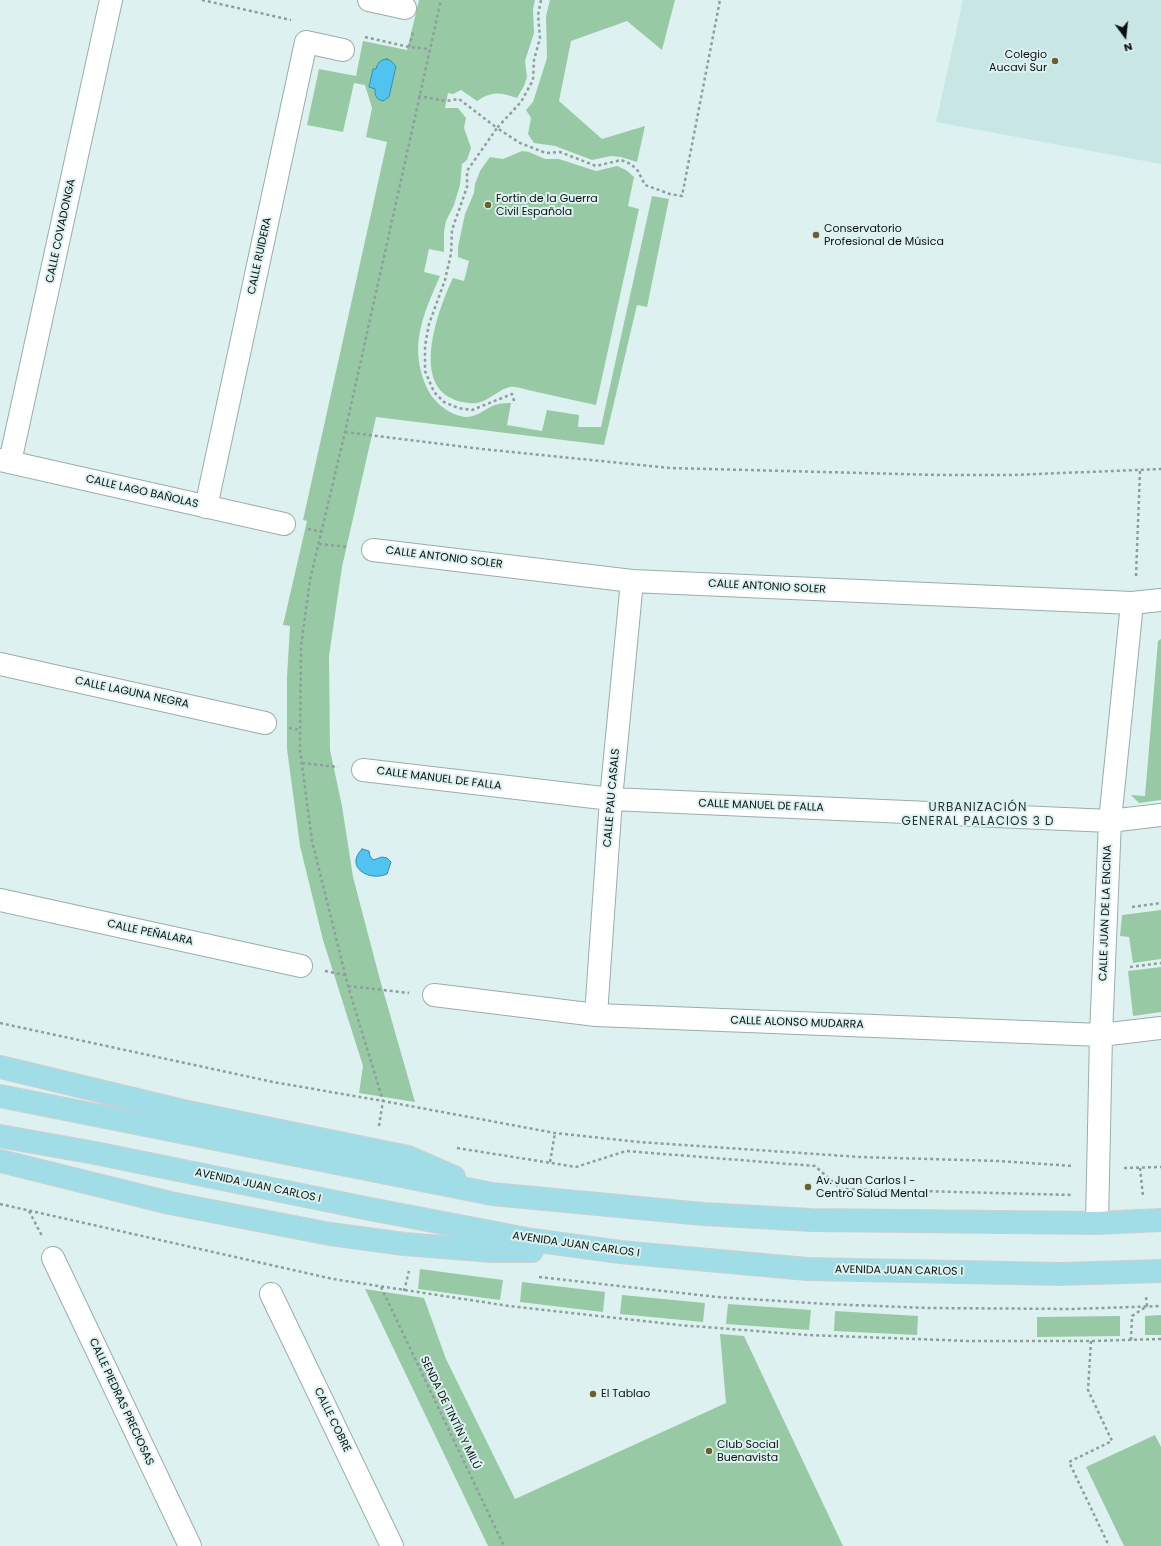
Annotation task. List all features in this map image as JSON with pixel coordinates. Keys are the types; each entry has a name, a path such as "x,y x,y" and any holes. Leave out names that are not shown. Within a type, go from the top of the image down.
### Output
{"main road":[{"path":"0,1067 183,1111 408,1157 492,1194"},
{"path":"0,1096 492,1194 703,1214 811,1220 1097,1223 1161,1220"},
{"name":"AVENIDA JUAN CARLOS I","path":"0,1136 95,1153 365,1208 532,1240 620,1252 807,1269 1060,1274 1161,1271"},
{"path":"0,1161 170,1203 330,1234 404,1244 492,1250 620,1252"}],"street":[{"name":"CALLE COVADONGA","path":"5,461 112,0"},
{"path":"370,0 405,8"},
{"name":"CALLE RUIDERA","path":"206,507 306,42 343,50"},
{"name":"CALLE LAGO BAÑOLAS","path":"5,461 284,524"},
{"name":"CALLE ANTONIO SOLER","path":"373,550 632,581 1134,603 1161,600"},
{"name":"CALLE PAU CASALS","path":"596,1015 611,799 632,581"},
{"name":"CALLE JUAN DE LA ENCINA","path":"1097,1223 1101,1034 1110,821 1134,603"},
{"name":"CALLE LAGUNA NEGRA","path":"0,664 265,722"},
{"name":"CALLE MANUEL DE FALLA","path":"363,770 611,799 1110,821 1161,815"},
{"name":"CALLE PEÑALARA","path":"0,900 301,966"},
{"name":"CALLE ALONSO MUDARRA","path":"434,995 596,1015 1101,1034 1161,1028"},
{"name":"CALLE PIEDRAS PRECIOSAS","path":"53,1258 190,1546"},
{"name":"CALLE COBRE","path":"271,1294 392,1546"}],"path":[{"path":"515,404 512,394 472,410 458,408 444,402 434,392 425,371 425,346 429,324 445,280 451,254 452,230 467,187 467,171 497,128 521,102 533,80 534,60 540,38 538,16 541,0"},
{"path":"418,96 446,101 459,99 497,128 520,143 546,153 560,152 596,166 621,160 631,164 638,171 645,185 670,194 682,196 720,0"},
{"path":"345,432 482,449 670,468 939,475 1013,475 1161,469"},
{"path":"1134,603 1140,471"},
{"path":"302,763 363,770"},
{"path":"1128,960 1129,968 1161,963"},
{"path":"348,986 434,995"},
{"path":"0,1023 273,1082 556,1133 639,1142 860,1157 998,1161 1097,1167 1161,1167"},
{"path":"550,1163 556,1133"},
{"path":"456,1148 576,1167 626,1151 815,1166 842,1189 1097,1196 1149,1193"},
{"path":"0,1204 333,1279 509,1306 686,1326 807,1335 969,1341 1091,1342 1161,1339"},
{"path":"404,1291 410,1265"},
{"name":"SENDA DE TINTÍN Y MILÚ","path":"381,1287 504,1546"},
{"path":"1091,1342 1088,1390 1112,1442 1069,1462 1109,1546"}],"shaded area":[{"name":"Colegio Aucavi Sur","path":"963,0 1161,0 1161,164 936,122"}],"green space":[{"path":"419,0 535,0 533,9 534,33 525,61 527,77 517,98 501,94 492,94 487,95 477,101 461,90 453,94 448,93 445,108 458,108 466,118 464,128 471,148 467,160 462,164 460,185 454,205 446,221 444,232 444,252 429,249 424,272 440,276 425,312 419,337 418,349 419,362 426,386 429,392 442,407 457,415 470,417 495,405 511,403 507,425 542,431 547,410 579,415 578,427 601,427 652,196 669,199 647,307 637,305 604,445 376,417 342,567 329,656 330,750 342,806 353,877 379,976 415,1102 359,1093 363,1066 323,940 300,846 287,749 287,677 290,626 283,625 307,521 303,520 387,142 366,137 372,108 365,85 354,83 343,132 307,125 319,69 356,76 363,41 407,50"},
{"path":"550,0 675,0 662,50 627,21 571,41 559,101 602,139 645,126 637,162 621,157 611,156 592,160 555,146 534,143 528,134 531,118 526,110 533,102 547,58 546,16"},
{"path":"522,151 529,152 545,159 559,159 596,171 617,166 626,170 634,177 628,206 639,209 596,405 512,387 506,388 481,402 474,403 458,401 440,390 433,377 431,361 432,343 441,307 453,278 464,281 469,261 458,257 458,247 465,214 474,193 475,184 480,171 490,157 503,159"},
{"path":"1161,639 1161,800 1139,803 1131,795 1145,796 1158,641"},
{"path":"1161,910 1161,959 1133,963 1129,937 1120,936 1122,915"},
{"path":"1161,967 1161,1012 1133,1016 1128,971"},
{"path":"420,1269 503,1280 500,1300 418,1289"},
{"path":"522,1282 605,1292 603,1312 520,1302"},
{"name":"Club Social Buenavista","path":"365,1289 424,1298 446,1359 515,1499 726,1403 720,1334 744,1336 843,1546 488,1546"},
{"path":"622,1295 705,1303 703,1322 620,1314"},
{"path":"728,1304 811,1310 809,1330 726,1324"},
{"path":"835,1311 918,1316 917,1335 834,1331"},
{"path":"1161,1315 1161,1335 1145,1335 1145,1316"},
{"path":"1120,1316 1120,1336 1037,1337 1037,1317"},
{"path":"1155,1435 1161,1447 1161,1546 1124,1546 1086,1467"}],"water":[{"path":"387,59 396,66 389,97 383,101 376,97 375,89 369,87 373,69 376,69 381,61"},
{"path":"362,849 369,851 373,860 382,857 387,858 391,862 387,874 373,876 366,874 357,867 357,856"}],"place":[{"name":"Colegio Aucavi Sur","path":"1055,61"},
{"name":"Fortín de la Guerra Civil Española","path":"488,205"},
{"name":"Conservatorio Profesional de Música","path":"816,235"},
{"name":"Av. Juan Carlos I - Centro Salud Mental","path":"808,1187"},
{"name":"El Tablao","path":"593,1394"},
{"name":"Club Social Buenavista","path":"709,1451"}],"district":[{"name":"URBANIZACIÓN GENERAL PALACIOS 3 D","path":"978,815"}]}
